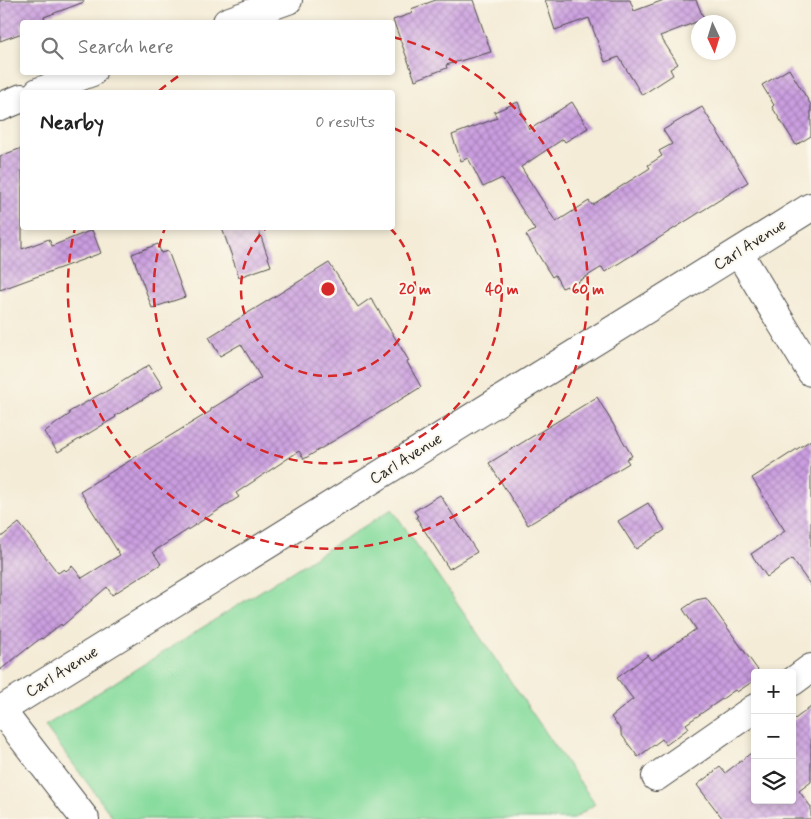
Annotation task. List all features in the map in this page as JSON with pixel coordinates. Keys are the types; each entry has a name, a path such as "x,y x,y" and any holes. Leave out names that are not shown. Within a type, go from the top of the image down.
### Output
{"street":[{"path":"233,20 288,0"},
{"path":"43,90 84,75"},
{"path":"0,107 20,99"},
{"name":"Carl Avenue","path":"0,709 811,207"},
{"path":"739,253 811,372"},
{"path":"796,679 811,668"},
{"path":"0,709 86,819"},
{"path":"656,777 751,711"}],"green space":[{"path":"392,509 595,804 573,819 114,819 45,726"}],"building":[{"path":"0,0 83,0 84,2 44,17 45,20 20,20 20,34 0,41"},
{"path":"436,0 473,0 491,52 446,65 447,68 415,80 395,25 395,20 393,20 413,13 411,9"},
{"path":"545,0 630,0 634,11 664,0 696,0 702,15 691,15 691,24 660,36 678,64 670,69 673,75 642,95 619,57 605,62 589,18 555,30"},
{"path":"789,69 811,105 811,136 796,145 772,107 774,105 762,85"},
{"path":"518,102 529,130 572,102 588,128 565,142 563,139 521,167 556,222 589,201 592,205 650,168 648,165 662,156 659,151 672,144 663,130 702,107 748,182 605,272 602,267 568,288 567,286 562,288 555,275 552,277 526,235 535,230 502,178 483,187 468,158 461,161 452,135 497,118 494,112"},
{"path":"20,149 20,230 22,230 22,249 49,239 52,246 92,230 101,253 0,290 0,156"},
{"path":"223,230 259,230 271,266 239,277"},
{"path":"158,244 161,253 168,251 185,297 152,308 132,254"},
{"path":"329,263 358,307 371,298 409,361 407,362 421,387 304,459 299,451 236,493 239,497 153,552 161,564 112,595 107,587 62,626 61,624 41,638 0,670 0,538 19,523 58,573 64,569 66,571 72,566 82,578 120,555 80,491 211,411 211,409 261,378 241,344 220,356 209,337"},
{"path":"149,365 163,387 58,452 44,432 70,414 69,412"},
{"path":"597,397 632,456 626,459 629,463 528,525 489,463"},
{"path":"811,440 811,586 792,559 767,577 751,554 785,531 752,478"},
{"path":"440,495 477,552 449,569 414,511"},
{"path":"648,503 665,530 636,549 618,521"},
{"path":"706,598 757,669 751,669 751,683 737,692 735,690 686,724 689,728 666,745 662,739 638,757 611,717 633,699 617,678 648,655 652,660 696,629 683,609 696,600"},
{"path":"811,707 811,782 799,791 811,807 811,819 723,819 697,785 720,767 725,773 751,753 751,804 796,804 796,718"}]}
